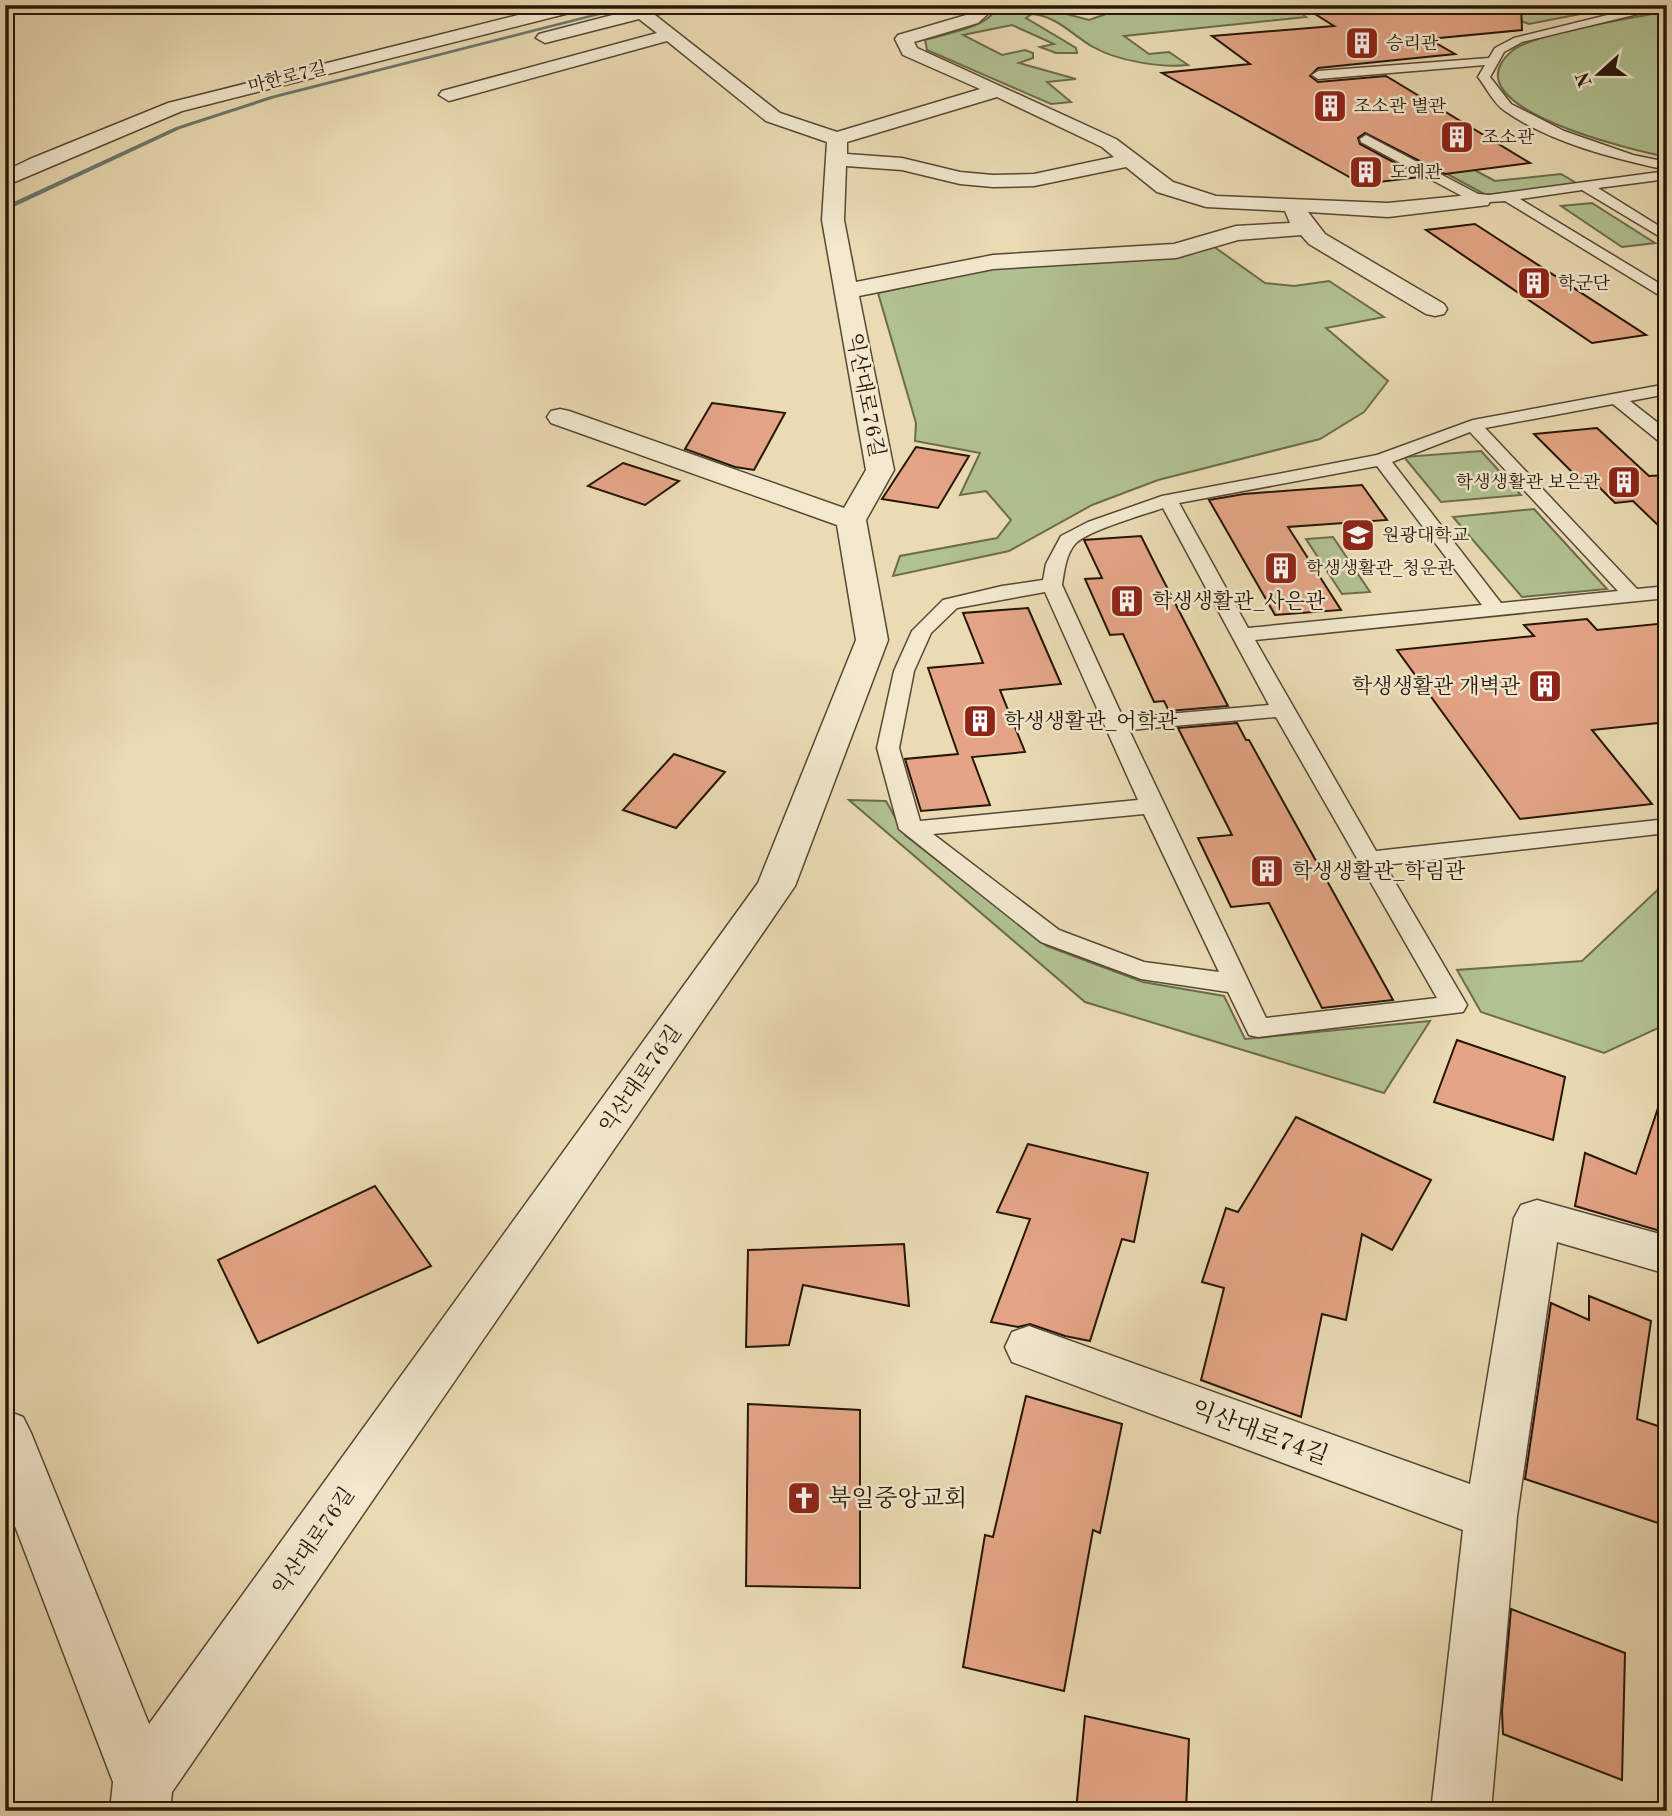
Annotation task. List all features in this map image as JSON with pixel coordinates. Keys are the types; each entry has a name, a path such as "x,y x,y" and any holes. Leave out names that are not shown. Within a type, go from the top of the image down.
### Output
{"street":[{"name":"마한로7길","path":"5,180 37,163 175,107 579,5"},
{"path":"526,42 672,5"},
{"path":"981,5 982,11 972,19 904,39 909,51 1109,143 1165,187 1214,202 1388,210 1480,200"},
{"path":"644,14 773,117 837,149 960,178 993,181 1034,180 1129,160"},
{"path":"449,95 670,35"},
{"path":"837,149 998,90"},
{"name":"익산대로76길","path":"141,1796 776,886 872,640 851,520 880,470 833,220 837,149"},
{"path":"1294,205 1300,221 1317,239 1435,309"},
{"path":"847,291 993,262 1176,251 1236,233 1307,228"},
{"path":"560,417 851,520"},
{"path":"1461,1811 1491,1516 1537,1217 1667,1255"},
{"name":"익산대로74길","path":"1029,1348 1491,1516"},
{"name":"익산대로76길","path":"5,1433 141,1796"}],"lane":[{"path":"1663,5 1518,40 1499,50 1484,77 1507,107 1559,134 1630,158 1667,166"},
{"path":"1318,75 1493,61"},
{"path":"1366,139 1480,200 1667,175"},
{"path":"1586,187 1667,237"},
{"path":"1508,197 1667,295"},
{"path":"1168,500 1283,710 1454,1006 1258,1028 1152,806 1052,585 1056,564 1068,540 1095,526 1168,500 1381,460 1473,425 1667,389"},
{"path":"1616,398 1667,439"},
{"path":"1473,425 1633,596"},
{"path":"1381,460 1497,611"},
{"path":"1052,585 1002,592 950,604 922,631 904,671 888,748 911,829 1050,936 1141,970 1237,984"},
{"path":"1242,635 1667,592"},
{"path":"1116,725 1283,710"},
{"path":"911,829 1152,806"},
{"path":"1370,859 1667,826"}],"green space":[{"path":"997,5 1032,5 1089,20 1132,5 1351,5 1297,10 1306,17 1124,36 1149,54 1169,52 1188,65 1177,66 1127,60 1103,52 1057,22 1032,14 1026,18 1076,48 1077,53 1056,53 1040,47 1054,44 1012,25 963,35 1002,55 1025,50 1033,53 1033,58 1019,63 1076,79 1047,82 1071,102 1051,104 927,50 925,40 977,24 994,13"},
{"path":"1477,5 1627,5 1529,24"},
{"path":"1667,11 1667,157 1620,146 1553,123 1523,108 1504,90 1498,71 1512,51 1523,44 1562,32"},
{"path":"1410,136 1495,181 1561,174 1578,184 1486,195 1384,140"},
{"path":"1592,203 1655,243 1622,247 1561,206"},
{"path":"1213,246 1265,283 1294,286 1329,281 1384,317 1326,328 1388,381 1364,412 1320,439 1158,480 1092,505 1009,551 893,576 900,556 997,538 1011,520 986,491 960,495 980,453 915,441 916,423 878,293 993,268 1182,257"},
{"path":"1481,451 1521,495 1441,502 1404,457"},
{"path":"1534,509 1607,589 1522,597 1453,517"},
{"path":"1333,537 1370,592 1342,594 1306,539"},
{"path":"849,800 886,801 905,835 1047,946 1143,982 1224,996 1245,1039 1430,1021 1384,1093 1085,1002"},
{"path":"1667,881 1667,1031 1658,1028 1604,1053 1481,1012 1457,970 1582,961"}],"building":[{"path":"1410,5 1521,5 1522,30 1429,39 1455,54 1318,68 1310,76 1318,82 1386,76 1530,163 1445,174 1365,133 1358,138 1360,144 1421,177 1362,184 1162,73 1250,64 1212,36 1334,26 1315,14"},
{"name":"학군단","path":"1475,224 1646,335 1592,343 1426,230"},
{"path":"712,403 785,413 754,470 735,467 685,449"},
{"name":"학생생활관 보은관","path":"1597,428 1649,476 1667,475 1667,534 1633,501 1615,503 1595,483 1584,484 1534,434"},
{"path":"916,447 969,456 938,508 882,499"},
{"path":"623,463 679,481 645,505 588,486"},
{"name":"학생생활관_청운관","path":"1362,485 1387,520 1288,527 1341,610 1275,615 1209,500 1244,494"},
{"name":"학생생활관_사은관","path":"1141,536 1228,706 1169,711 1164,701 1154,702 1123,634 1110,635 1085,579 1102,578 1084,540"},
{"name":"학생생활관_어학관","path":"1028,608 1061,684 1000,690 1025,752 972,757 990,805 921,811 905,759 958,754 928,668 983,663 963,613"},
{"name":"학생생활관 개벽관","path":"1587,619 1597,630 1667,623 1667,722 1592,730 1652,804 1520,819 1397,650 1534,636 1524,625"},
{"name":"학생생활관_학림관","path":"1237,723 1246,740 1249,740 1393,1000 1322,1008 1269,903 1231,907 1198,838 1232,835 1178,728"},
{"path":"674,754 725,772 676,828 623,810"},
{"path":"1457,1040 1565,1077 1553,1140 1434,1102"},
{"path":"1660,1102 1667,1103 1667,1233 1575,1206 1585,1153 1636,1174"},
{"path":"1296,1117 1431,1180 1392,1250 1362,1234 1346,1320 1322,1314 1301,1417 1201,1380 1224,1288 1202,1282 1226,1208 1238,1212"},
{"path":"1028,1144 1148,1173 1134,1242 1122,1239 1090,1341 1030,1324 1018,1327 991,1322 1030,1219 997,1212"},
{"path":"375,1186 431,1266 258,1343 218,1260"},
{"path":"904,1244 909,1306 803,1285 789,1345 746,1347 748,1250"},
{"path":"1589,1296 1651,1321 1637,1419 1667,1429 1664,1525 1525,1479 1551,1303 1589,1320"},
{"path":"1026,1396 1122,1424 1100,1533 1093,1530 1064,1691 963,1667 985,1535 993,1537"},
{"name":"북일중앙교회","path":"748,1404 860,1410 860,1588 746,1586"},
{"path":"1511,1609 1625,1653 1622,1780 1503,1734 1502,1711"},
{"path":"1085,1716 1189,1739 1186,1811 1076,1811"}],"waterway":[{"path":"5,209 178,128 273,97 636,5"}],"place":[{"name":"승리관","path":"1362,43"},
{"name":"조소관 별관","path":"1330,106"},
{"name":"조소관","path":"1457,137"},
{"name":"도예관","path":"1366,172"},
{"name":"학군단","path":"1534,283"},
{"name":"학생생활관 보은관","path":"1624,482"},
{"name":"원광대학교","path":"1358,535"},
{"name":"학생생활관_청운관","path":"1281,568"},
{"name":"학생생활관_사은관","path":"1127,601"},
{"name":"학생생활관 개벽관","path":"1545,686"},
{"name":"학생생활관_어학관","path":"980,721"},
{"name":"학생생활관_학림관","path":"1267,871"},
{"name":"북일중앙교회","path":"804,1498"}]}
